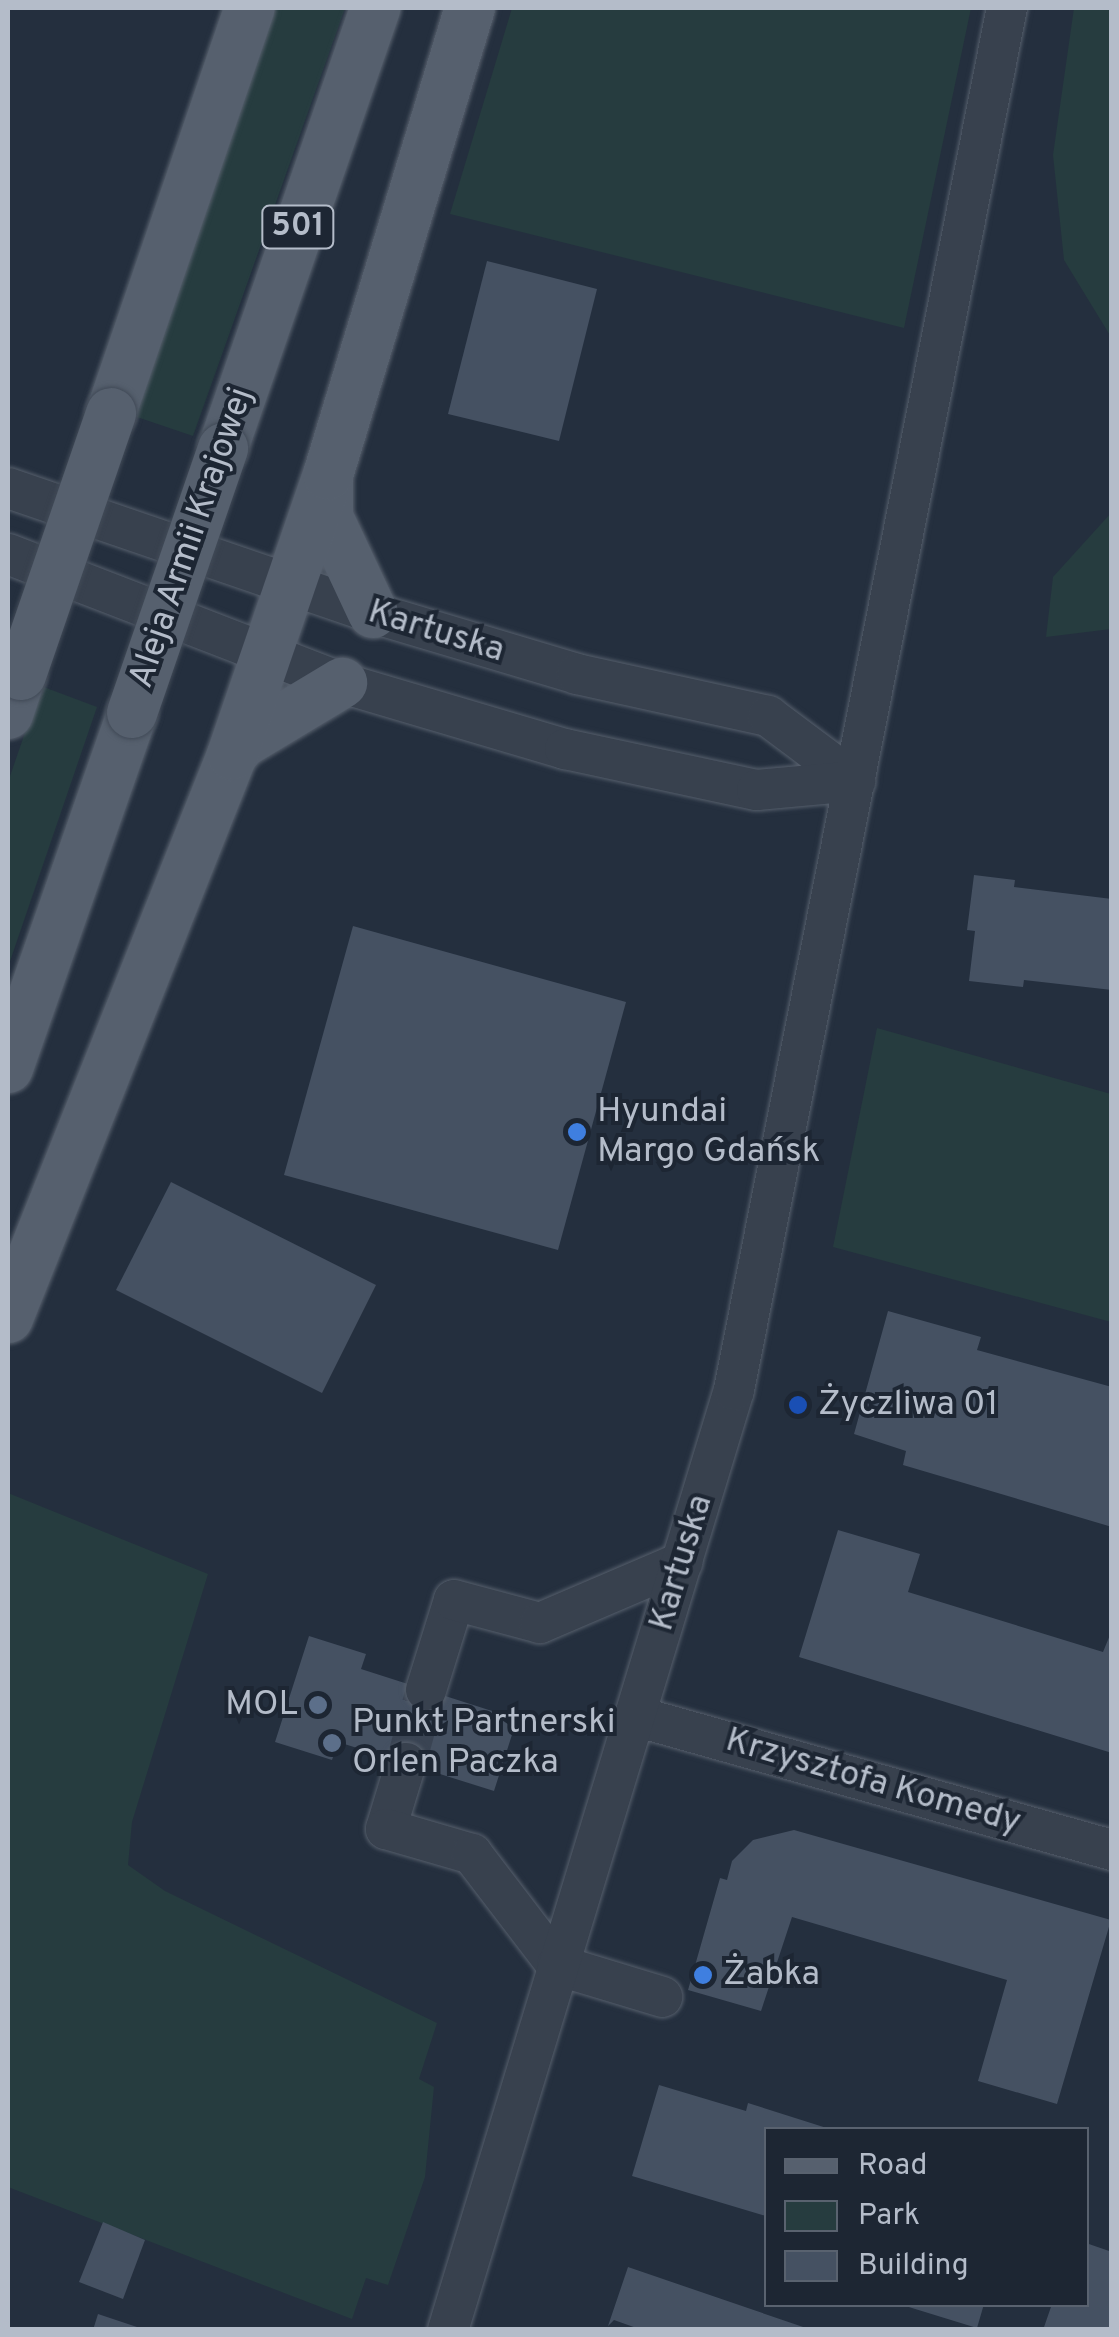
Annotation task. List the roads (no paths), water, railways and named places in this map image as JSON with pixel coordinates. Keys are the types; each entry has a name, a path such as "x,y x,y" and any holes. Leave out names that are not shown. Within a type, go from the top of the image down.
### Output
{"main road":[{"path":"14,695 250,8"},
{"name":"Aleja Armii Krajowej","path":"8,1068 374,8"},
{"path":"8,1318 232,756 328,475 470,8"},
{"path":"328,475 328,517 374,614"},
{"path":"232,756 242,743 342,684"}],"street":[{"name":"Kartuska","path":"460,2326 557,1965 734,1390 1007,8"},
{"name":"Kartuska","path":"8,488 374,614 577,674 768,716 854,782"},
{"path":"8,554 342,684 565,749 757,790 854,782"},
{"path":"426,1690 454,1600 540,1624 682,1562"},
{"name":"Krzysztofa Komedy","path":"634,1716 1112,1850"},
{"path":"406,1763 386,1829 472,1854 557,1965 662,1997"}],"tunnel":[{"path":"406,1763 426,1690"}],"place":[{"name":"Hyundai Margo Gdańsk","path":"577,1132"},
{"name":"Życzliwa 01","path":"798,1405"},
{"name":"MOL","path":"318,1705"},
{"name":"Punkt Partnerski Orlen Paczka","path":"332,1743"},
{"name":"Żabka","path":"703,1975"}]}
